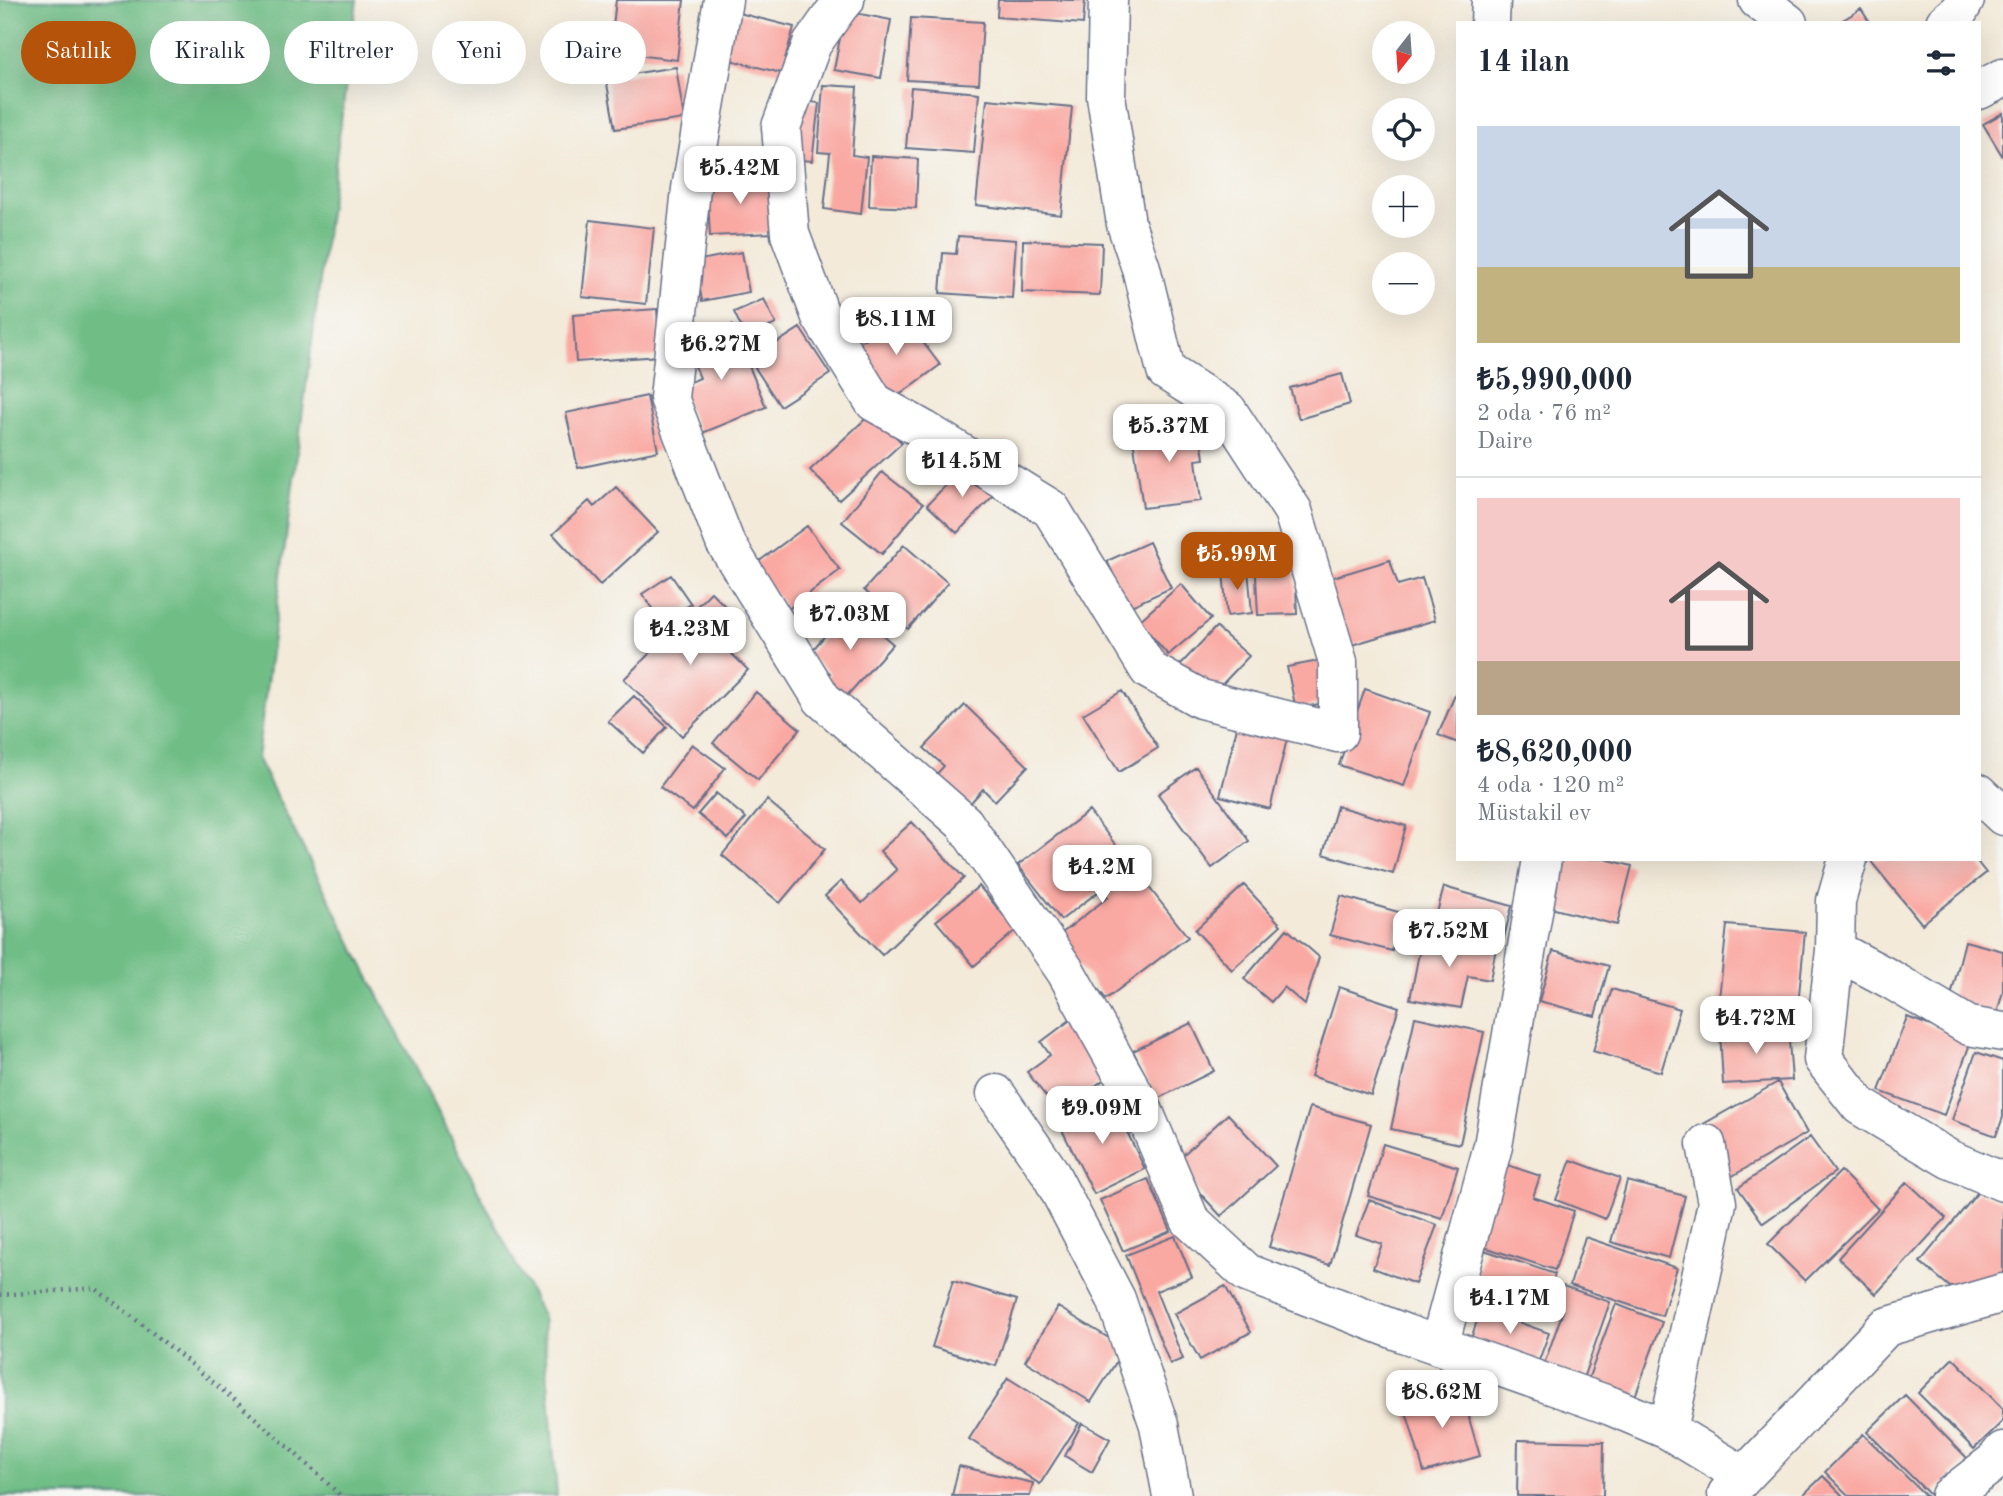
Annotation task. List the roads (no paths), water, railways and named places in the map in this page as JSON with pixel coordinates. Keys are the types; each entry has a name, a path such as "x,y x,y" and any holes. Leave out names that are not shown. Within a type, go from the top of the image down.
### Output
{"street":[{"path":"723,0 691,189 669,398 725,542 822,699 964,823 1059,961 1144,1111 1190,1220 1247,1273 1439,1346 1611,1406 1668,1430 1735,1486 1886,1327 2003,1293"},
{"path":"845,0 812,44 781,127 790,234 821,317 874,402 1051,509 1149,670 1201,699 1338,733 1338,662 1293,511 1227,410 1166,371 1142,268 1126,224 1106,96 1108,0"},
{"path":"1490,21 1491,0"},
{"path":"1758,0 1785,21"},
{"path":"1947,21 1959,11 1965,0"},
{"path":"1981,89 2003,78"},
{"path":"1981,795 2003,816"},
{"path":"1439,1346 1493,1146 1542,861"},
{"path":"1847,861 1836,901 1835,950 1823,1059 1860,1106 1949,1159 2003,1182"},
{"path":"1835,950 1969,1026 2003,1032"},
{"path":"996,1094 1049,1171 1116,1299 1159,1425 1172,1496"},
{"path":"1668,1430 1717,1203 1706,1144"},
{"path":"1950,1496 1994,1462 2003,1451"}]}
